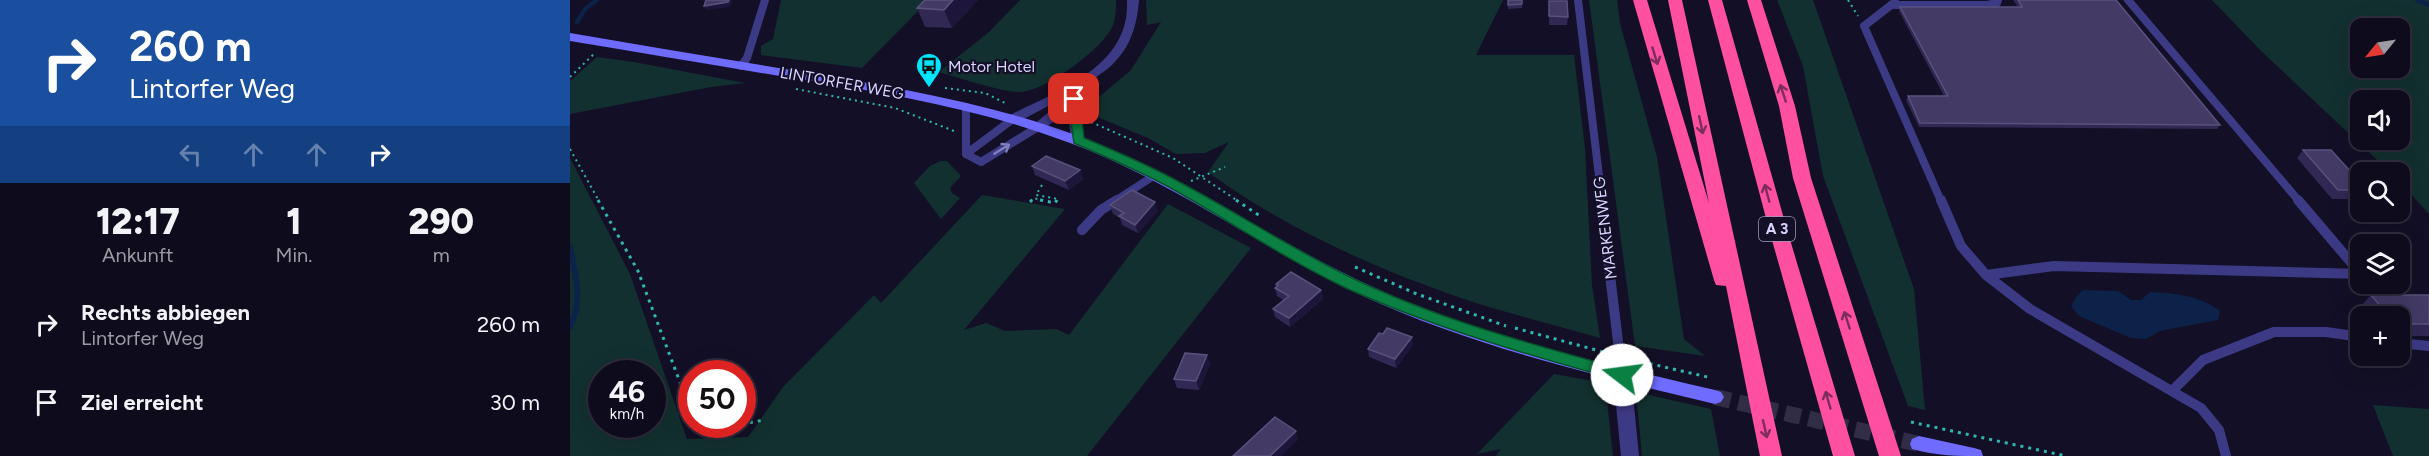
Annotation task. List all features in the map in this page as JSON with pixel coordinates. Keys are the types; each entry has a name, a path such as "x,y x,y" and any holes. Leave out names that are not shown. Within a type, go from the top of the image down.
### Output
{"highway":[{"path":"1640,0 1759,403"},
{"path":"1675,0 1772,456"},
{"name":"A 3","path":"1715,0 1779,233 1844,456"},
{"path":"1754,0 1787,106 1802,178 1890,456"}],"main road":[{"name":"LINTORFER WEG","path":"570,37 920,97 1013,119 1078,140 1155,175 1302,259 1367,292 1512,345 1715,397"},
{"path":"1919,444 1974,456"}],"street":[{"path":"1013,119 1080,84 1114,57 1126,39 1133,20 1133,0"},
{"path":"1078,140 1074,99 1080,84"},
{"path":"1038,127 1074,99"},
{"name":"MARKENWEG","path":"1622,375 1630,456"}],"lane":[{"path":"741,66 747,58 765,0"},
{"name":"MARKENWEG","path":"1578,0 1622,375"},
{"path":"1998,0 1997,3 1987,5 1893,3 1864,26 1961,246 1986,275 2030,309 2174,390 2201,408 2219,430 2226,456"},
{"path":"2128,0 2350,261"},
{"path":"966,107 966,154"},
{"path":"966,154 1013,119"},
{"path":"966,154 981,162 1038,127"},
{"path":"1082,230 1101,210 1155,175"},
{"path":"1986,275 2054,266 2350,274"},
{"path":"2174,390 2203,360 2274,333 2326,332 2350,335"},
{"path":"2410,344 2429,346"}],"path":[{"path":"1848,0 1864,26"},
{"path":"570,77 596,53 610,44"},
{"path":"587,52 596,53"},
{"path":"793,88 895,108 936,122 967,138"},
{"path":"570,148 638,271 678,377"},
{"path":"1179,187 1225,167"},
{"path":"1030,202 1033,198 1055,203 1058,199 1036,195 1042,185"},
{"path":"756,421 764,420"},
{"path":"1911,422 2066,456"}],"green space":[{"path":"781,0 929,0 862,68 761,55 761,46 773,39"},
{"path":"1020,0 1116,0 1115,20 1103,40 1082,60 1056,78 1030,90 1013,92 939,72 989,32"},
{"path":"1146,0 1503,0 1476,55 1574,55 1585,148 1592,285 1600,338 1489,307 1438,290 1369,263 1302,230 1238,193 1208,172 1229,142 1205,153 1176,154 1148,138 1097,117 1093,108 1099,97 1131,70 1161,22 1147,25"},
{"path":"1589,0 1617,0 1620,23 1657,157 1684,339 1705,356 1635,346"},
{"path":"1777,0 1813,0 1914,289 1925,410 1908,406 1823,176 1803,66"},
{"path":"2212,0 2429,0 2429,214 2410,193 2410,162 2379,162 2367,150 2410,150 2410,90 2350,90 2350,134 2261,51"},
{"path":"597,57 745,83 711,87 570,114 570,81"},
{"path":"570,158 630,274 660,360 588,360 588,438 666,438 666,378 678,413 678,438 756,438 756,426 783,387 874,295 881,303 982,195 1065,209 964,330 986,323 1005,331 1056,329 1069,335 1168,204 1251,248 1087,456 570,456"},
{"path":"940,161 947,161 961,176 950,188 952,193 960,198 941,219 914,183 930,166"},
{"path":"1554,374 1605,383 1613,456 1496,456 1501,449 1477,454"},
{"path":"1636,392 1711,409 1720,456 1642,456"},
{"path":"2373,405 2429,409 2429,456 2393,456"}],"water":[{"path":"2083,290 2118,291 2131,300 2141,300 2150,292 2178,294 2204,302 2220,311 2218,320 2160,331 2146,339 2131,338 2081,317 2071,307"}],"building":[{"path":"706,0 729,0 704,6"},
{"path":"925,0 953,0 944,10 917,8"},
{"path":"1508,0 1522,0 1522,4 1508,5"},
{"path":"2018,0 2116,0 2220,125 1920,123 1908,96 1948,96 1900,7 2022,7"},
{"path":"1549,1 1567,1 1568,17 1549,16"},
{"path":"2303,150 2331,150 2350,171 2350,190 2338,190"},
{"path":"1046,156 1080,170 1065,181 1032,166"},
{"path":"1132,190 1155,202 1135,225 1119,216 1124,213 1110,205"},
{"path":"1291,272 1321,290 1289,318 1273,309 1289,296 1275,288 1278,285 1276,284"},
{"path":"2371,295 2429,295 2429,324 2410,324 2410,306 2380,306"},
{"path":"1387,328 1412,337 1395,359 1368,349 1379,333 1383,334"},
{"path":"1185,353 1207,355 1196,381 1174,379"},
{"path":"1275,417 1296,431 1270,456 1233,456"}],"waterway":[{"path":"577,22 585,9 597,0"},
{"path":"2417,0 2429,5"},
{"path":"570,247 577,297 570,327"}],"tunnel":[{"path":"1715,397 1919,444"}],"place":[{"name":"Motor Hotel","path":"929,89"}],"route":[{"path":"1074,99 1078,140 1134,164 1179,187 1302,259 1351,284 1425,315 1512,345 1622,375"}]}
